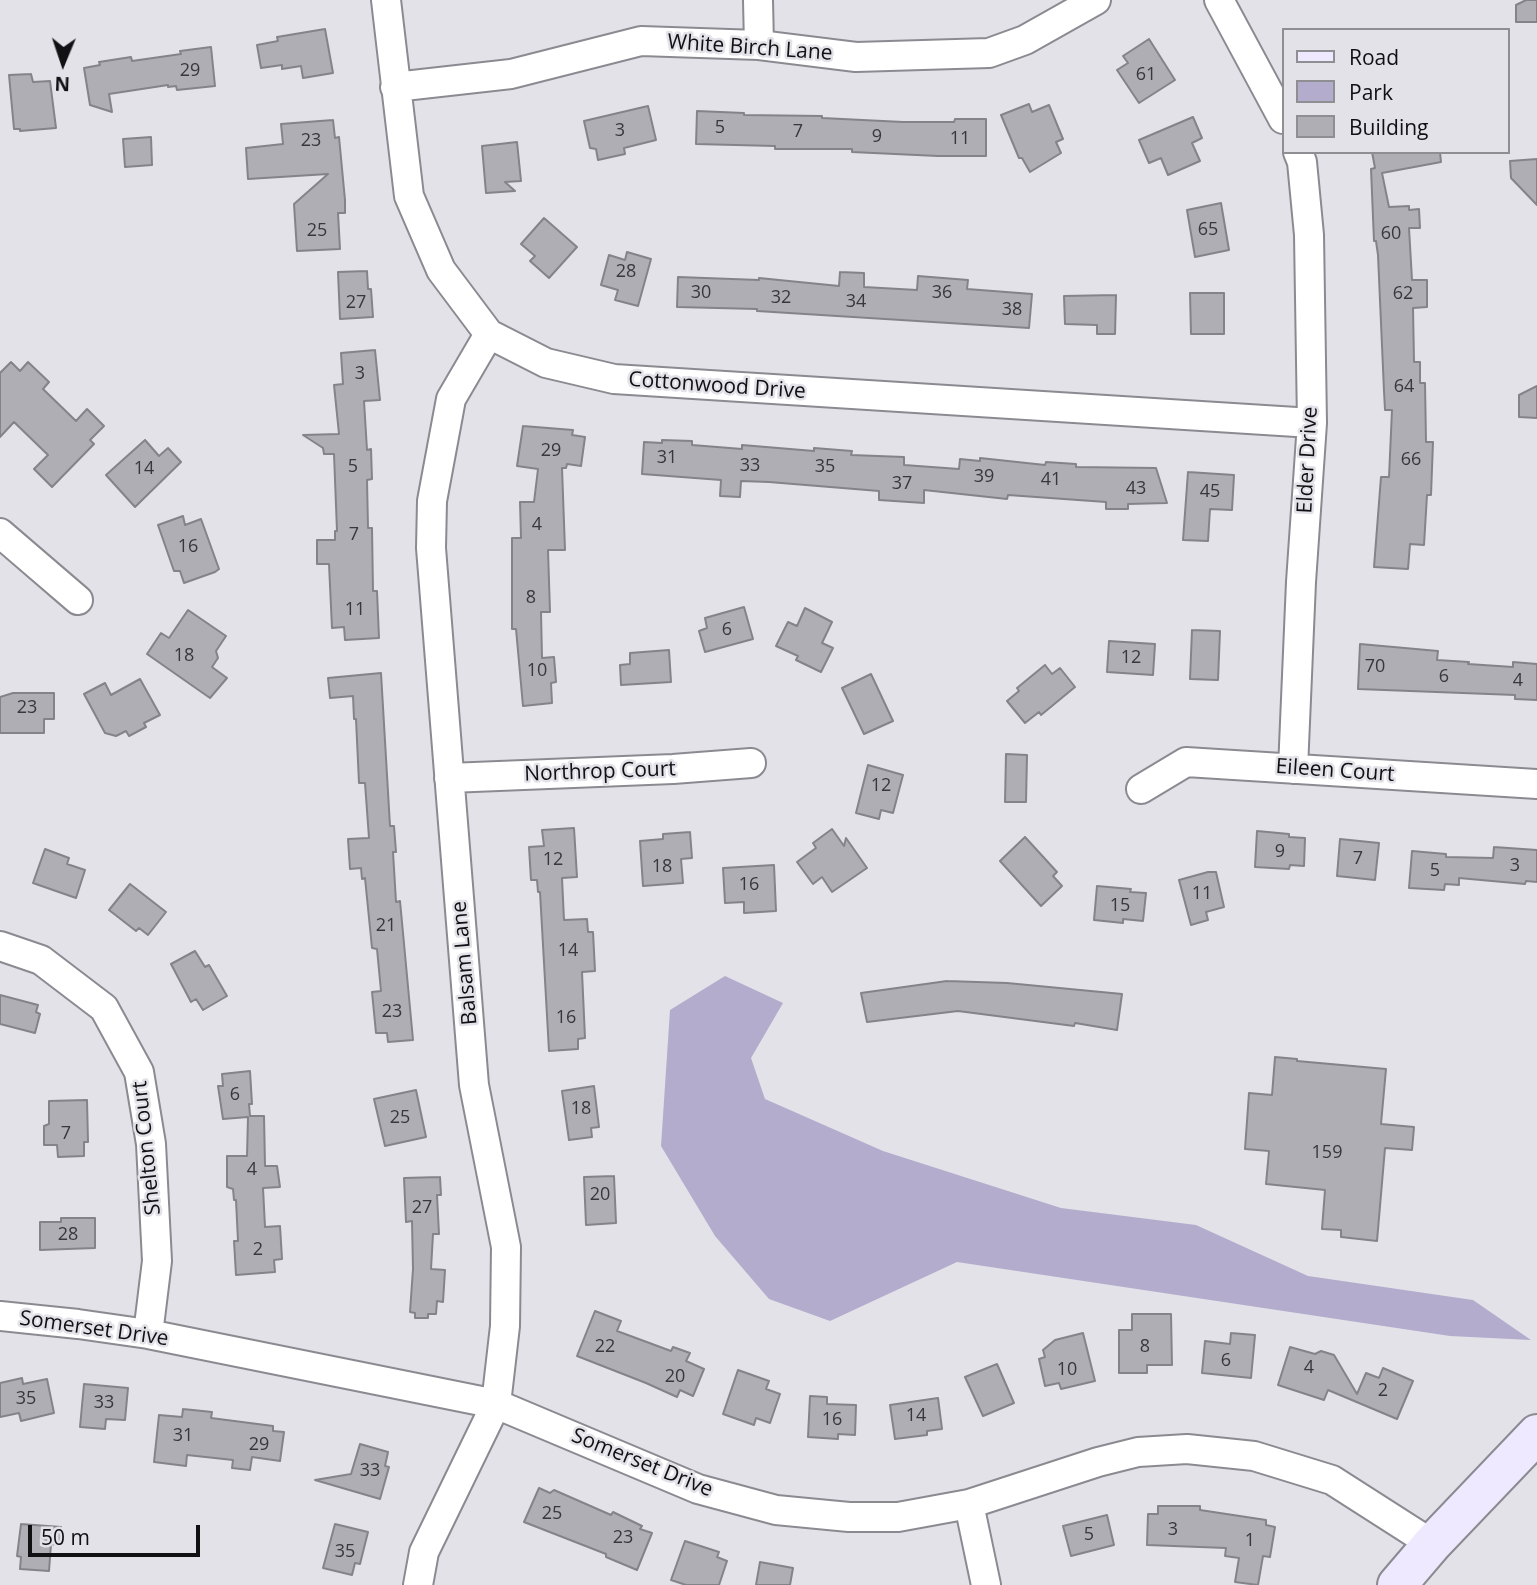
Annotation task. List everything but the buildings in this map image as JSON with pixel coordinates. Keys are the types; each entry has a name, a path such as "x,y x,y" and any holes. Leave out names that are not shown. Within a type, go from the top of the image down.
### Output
{"main road":[{"path":"1397,1585 1432,1544 1532,1450"}],"street":[{"name":"Cottonwood Drive","path":"387,0 409,197 440,270 489,334 546,363 614,379 1312,423"},
{"path":"758,0 759,45"},
{"name":"White Birch Lane","path":"396,86 511,75 641,41 759,45 856,57 989,53 1025,40 1096,0"},
{"path":"1219,0 1282,118"},
{"name":"Elder Drive","path":"1293,769 1301,582 1312,423 1309,235 1302,162 1299,154"},
{"name":"Balsam Lane","path":"418,1585 424,1552 496,1404 505,1326 506,1247 474,1085 431,548 432,501 451,399 489,334"},
{"path":"0,533 78,600"},
{"name":"Eileen Court","path":"1141,789 1186,762 1537,784"},
{"name":"Northrop Court","path":"449,778 673,769 751,763"},
{"name":"Shelton Court","path":"0,946 41,960 104,1008 139,1072 151,1144 157,1261 148,1334"},
{"name":"Somerset Drive","path":"0,1316 148,1334 496,1404 698,1489 776,1510 849,1517 898,1517 969,1504 1098,1462 1138,1452 1187,1449 1254,1456 1332,1480 1432,1544"},
{"path":"969,1504 986,1585"}],"green space":[{"path":"725,976 783,1003 751,1058 765,1099 883,1151 1061,1208 1196,1225 1308,1276 1473,1300 1531,1340 1450,1336 957,1262 830,1321 769,1299 715,1236 661,1146 670,1010"}]}
